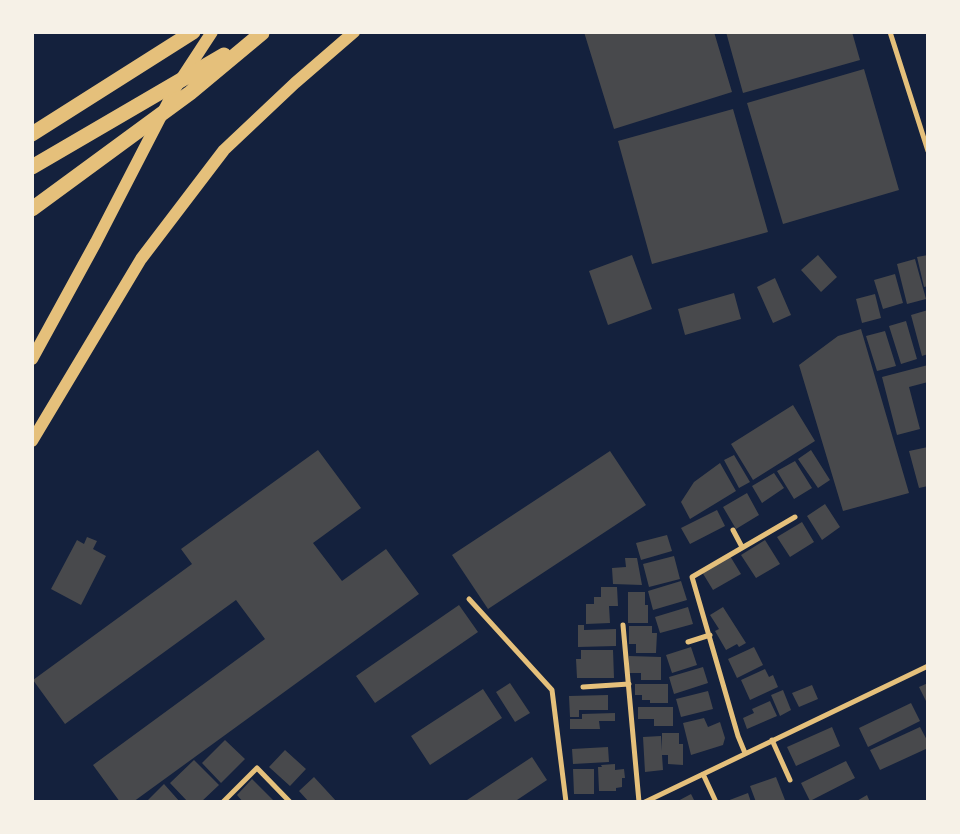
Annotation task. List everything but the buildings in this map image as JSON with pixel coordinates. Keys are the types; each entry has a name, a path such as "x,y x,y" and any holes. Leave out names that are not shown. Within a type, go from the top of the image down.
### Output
{"highway":[{"path":"32,134 193,32"},
{"path":"32,167 262,33"},
{"path":"32,210 190,93 262,33"}],"main road":[{"path":"32,359 176,88 212,32"},
{"path":"32,441 141,259 224,150 295,83 354,32"}],"street":[{"path":"890,32 928,151"},
{"path":"745,753 738,736 692,577 795,517"},
{"path":"733,530 742,548"},
{"path":"469,599 552,690 566,802"},
{"path":"623,625 639,802"},
{"path":"688,642 710,635"},
{"path":"645,802 928,666"},
{"path":"583,687 629,684"},
{"path":"772,740 790,780"},
{"path":"223,802 257,768 290,802"},
{"path":"703,774 716,802"}]}
